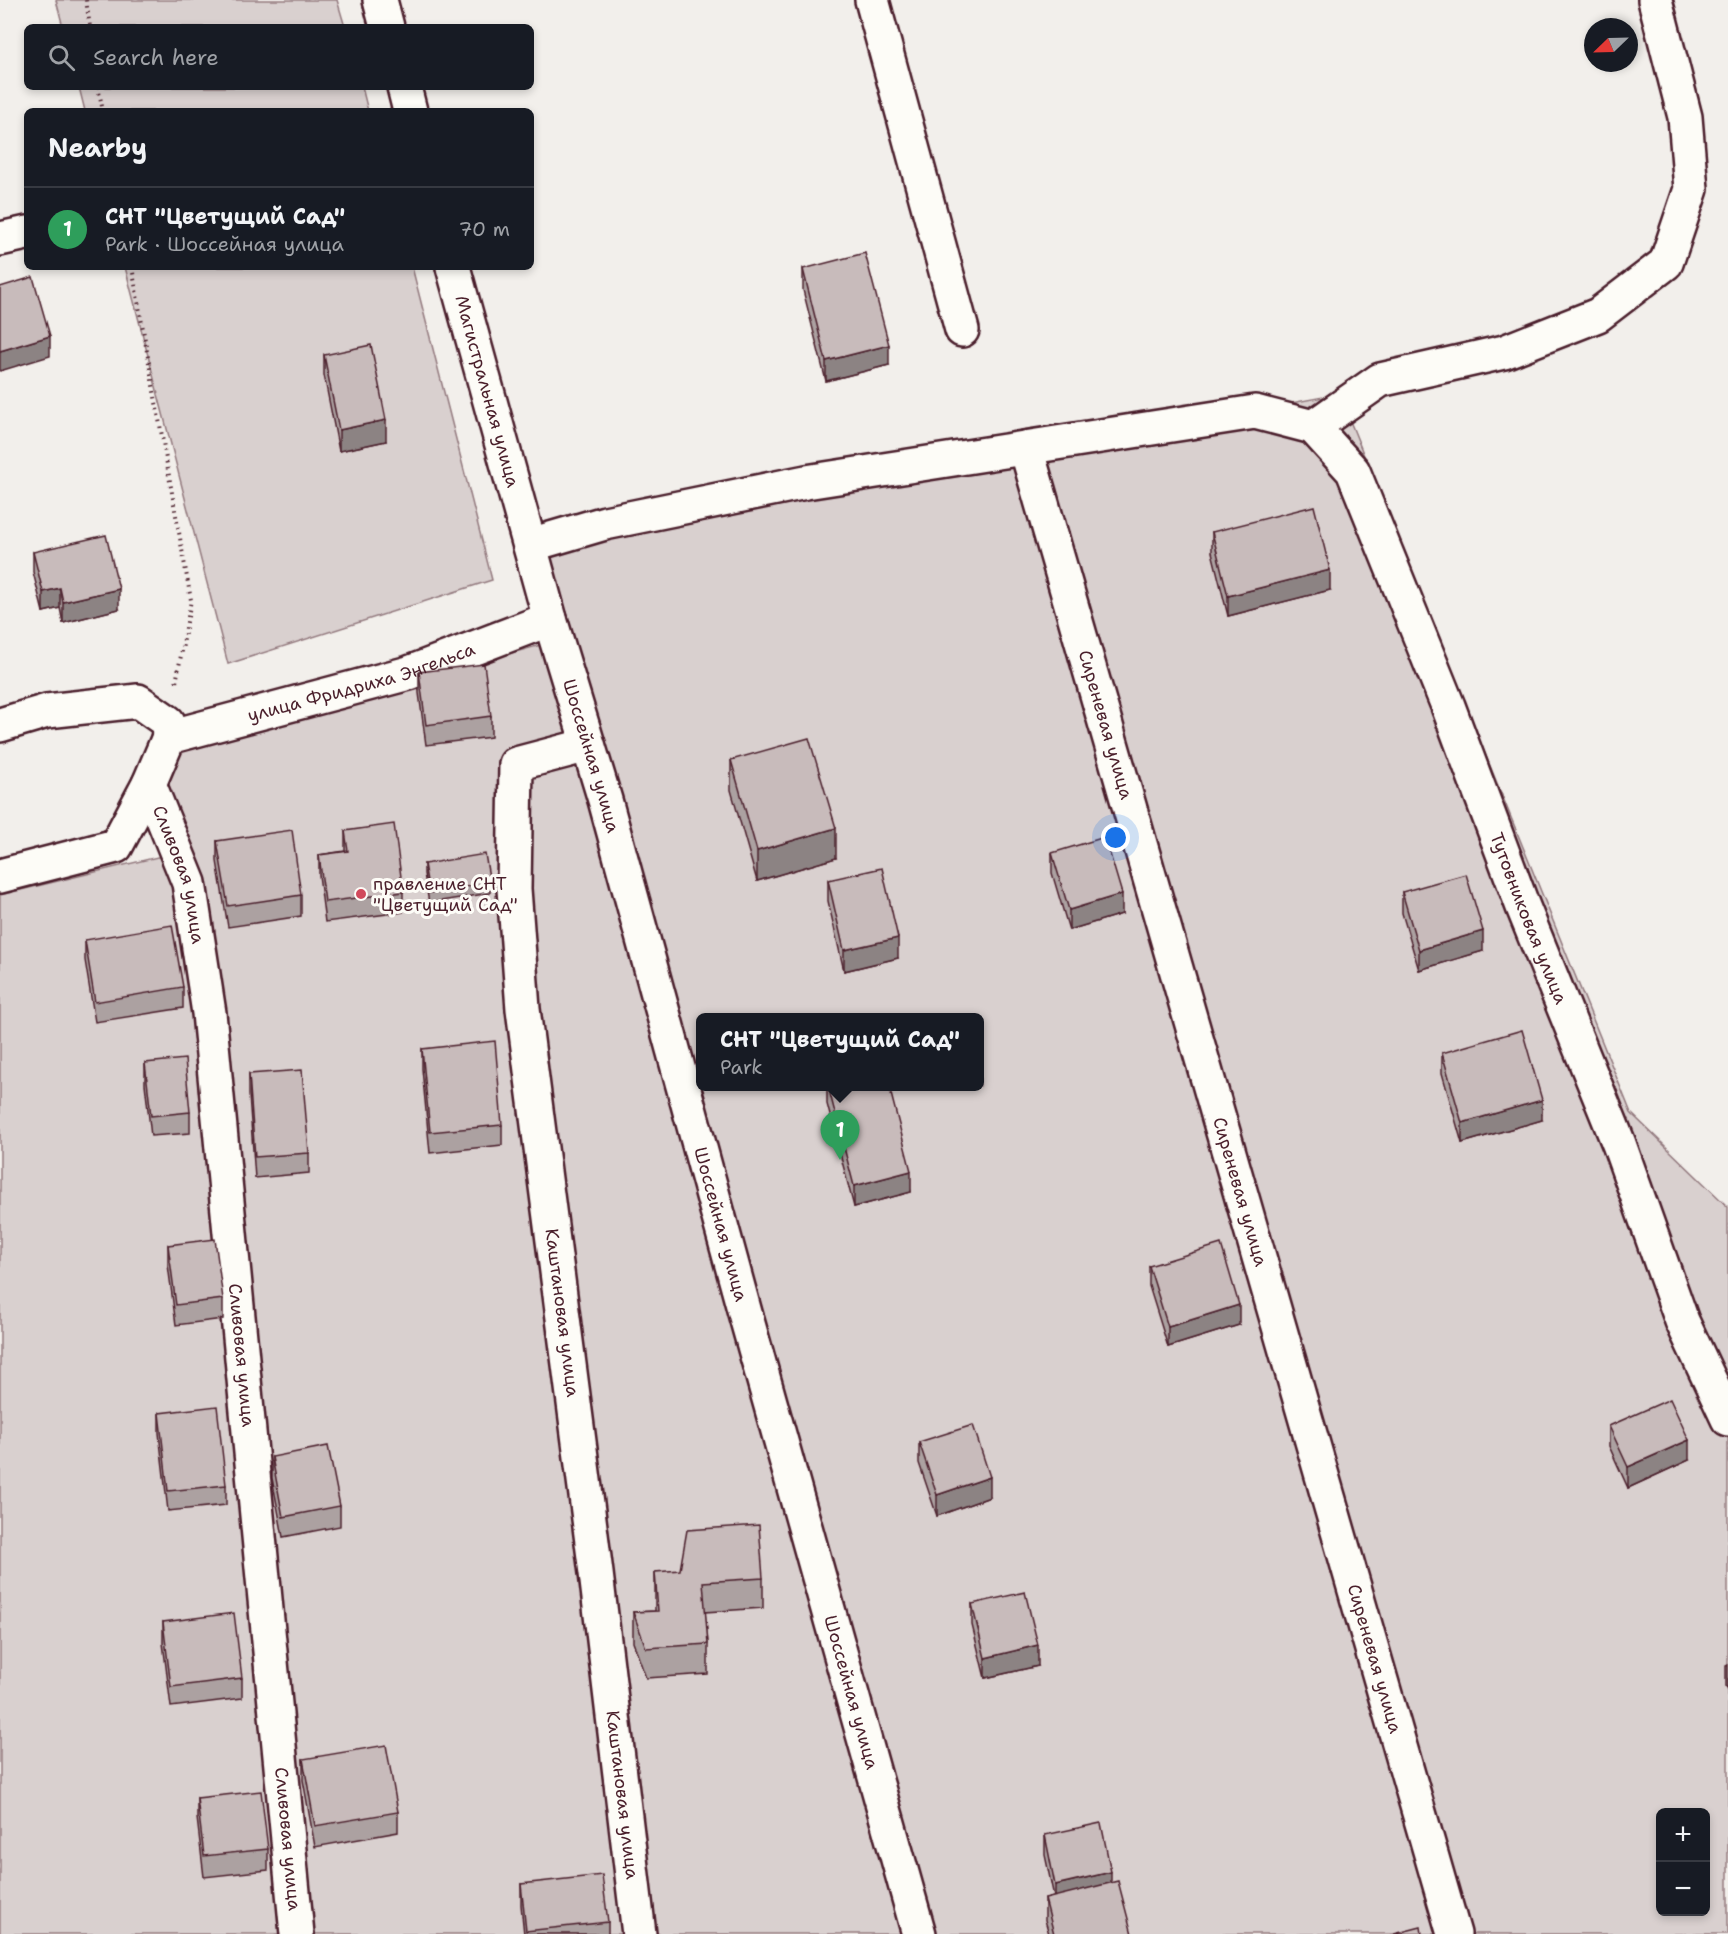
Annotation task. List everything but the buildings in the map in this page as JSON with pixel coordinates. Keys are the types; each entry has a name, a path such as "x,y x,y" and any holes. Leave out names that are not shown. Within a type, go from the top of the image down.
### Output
{"street":[{"path":"380,0 386,24"},
{"path":"872,0 962,330"},
{"path":"525,530 605,524 806,482 1255,411 1313,427 1380,380 1504,352 1598,315 1666,263 1691,189 1685,117 1656,0"},
{"path":"405,90 409,108"},
{"path":"0,239 24,235"},
{"name":"Магистральная улица","path":"454,270 525,530"},
{"name":"Тутовниковая улица","path":"1313,427 1353,471 1448,706 1523,906 1619,1144 1682,1321 1728,1419"},
{"name":"Сиреневая улица","path":"1026,448 1454,1934"},
{"name":"Шоссейная улица","path":"525,530 605,800 745,1313 919,1934"},
{"name":"улица Фридриха Энгельса","path":"168,729 409,674 550,619"},
{"path":"0,725 47,711 138,701 168,729 149,784 116,846 0,876"},
{"name":"Каштановая улица","path":"588,745 516,764 514,889 523,1009 596,1573 639,1934"},
{"name":"Сливовая улица","path":"149,784 189,883 209,1013 297,1934"}],"path":[{"path":"86,0 90,24"},
{"path":"99,90 102,108"},
{"path":"133,270 191,600 168,729"}],"shaded area":[{"path":"56,0 337,0 344,24 62,24"},
{"path":"80,90 363,90 367,108 84,108"},
{"path":"126,270 413,270 492,580 228,664"},
{"path":"1339,394 1631,1113 1728,1207 1728,1934 0,1934 0,895 166,855 154,751 548,643 527,546"}],"place":[{"name":"правление СНТ \"Цветущий Сад\"","path":"361,894"},
{"name":"СНТ \"Цветущий Сад\"","path":"840,1160"}]}
